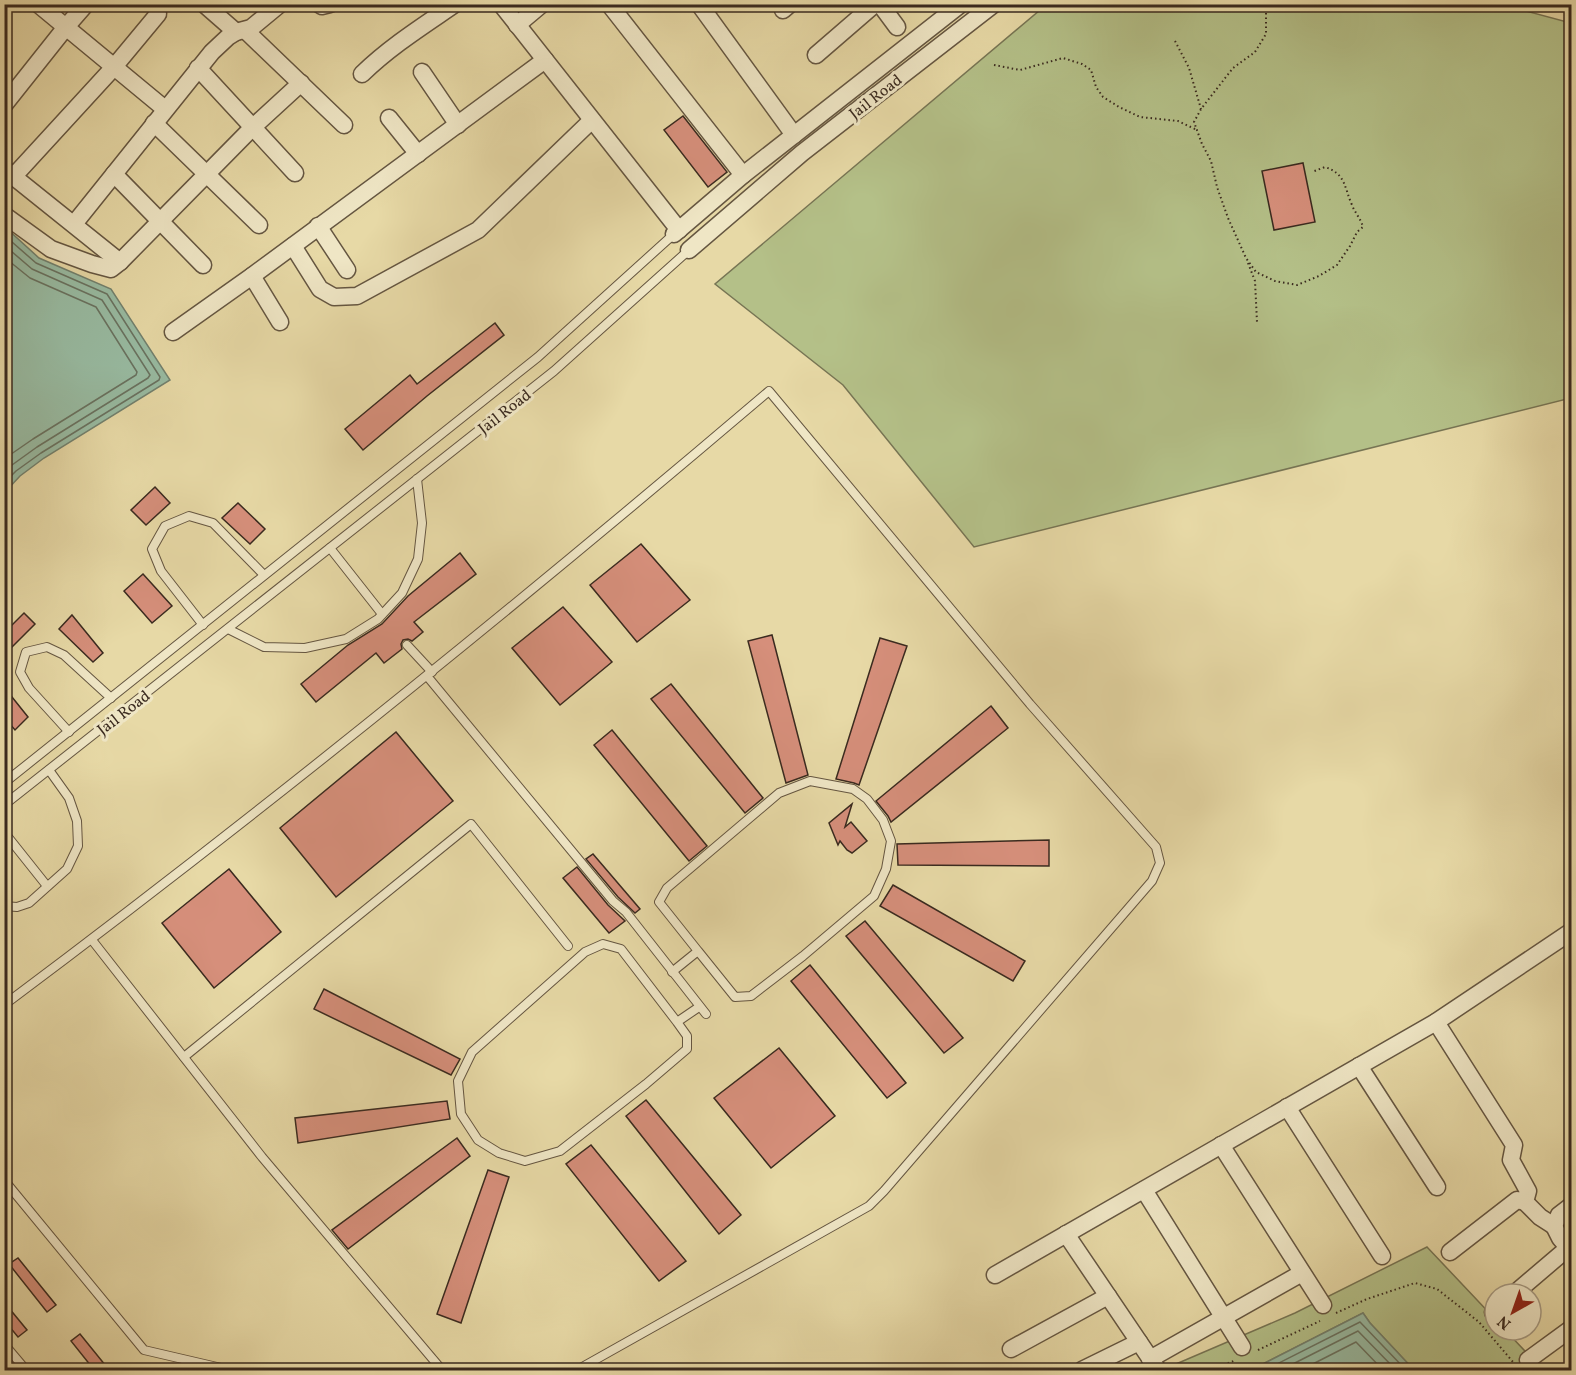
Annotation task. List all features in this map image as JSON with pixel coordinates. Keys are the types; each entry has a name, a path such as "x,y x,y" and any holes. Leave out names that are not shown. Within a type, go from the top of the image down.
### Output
{"street":[{"path":"38,4 114,67 160,116 207,174 259,225"},
{"path":"4,105 86,4"},
{"path":"204,4 241,31 344,124"},
{"path":"74,224 198,68 222,42 255,25 280,4"},
{"path":"319,4 328,6 330,4"},
{"path":"362,74 401,40 455,4"},
{"path":"501,4 677,232 743,175 961,4"},
{"path":"517,25 542,4"},
{"path":"609,4 743,175"},
{"path":"699,4 794,135"},
{"path":"816,54 878,4 897,27"},
{"name":"Jail Road","path":"689,250 802,153 994,4"},
{"path":"120,262 9,172 114,67 158,14"},
{"path":"173,332 545,60"},
{"path":"198,68 295,173"},
{"path":"422,72 458,125"},
{"path":"4,215 51,249 111,269 253,127 301,83"},
{"path":"389,118 418,154"},
{"path":"292,246 320,289 334,297 357,296 477,230 592,120"},
{"path":"114,174 203,265"},
{"path":"318,226 347,270"},
{"path":"252,276 280,322"},
{"path":"995,1275 1436,1022 1572,931"},
{"path":"1436,1022 1514,1145 1511,1160 1528,1191 1525,1202"},
{"path":"1359,1066 1437,1187"},
{"path":"1287,1107 1382,1256"},
{"path":"1221,1145 1327,1313"},
{"path":"1144,1190 1223,1318 1240,1354"},
{"path":"1450,1252 1517,1200 1525,1202 1540,1217 1554,1226 1570,1250 1529,1282"},
{"path":"1554,1226 1559,1215 1572,1205"},
{"path":"1066,1234 1154,1365 1223,1318 1302,1273"},
{"path":"1011,1349 1108,1296"},
{"path":"1520,1361 1572,1328"},
{"path":"1082,1371 1138,1342"}],"lane":[{"path":"4,783 538,357 677,232"},
{"name":"Jail Road","path":"4,805 554,371 689,250"},
{"path":"4,1005 92,940 429,674 769,391 1030,704 1156,847 1160,863 1152,881 869,1206 577,1371"},
{"path":"228,628 264,647 305,648 346,639 378,619 402,593 418,559 422,523 417,479"},
{"path":"203,625 161,571 152,549 165,526 189,516 213,523 264,575"},
{"path":"330,548 382,614"},
{"path":"407,645 613,901 626,912 706,1014"},
{"path":"69,732 29,688 20,672 26,652 47,647 64,655 111,698"},
{"path":"4,906 17,907 29,903 67,869 78,846 77,821 69,798 49,770"},
{"path":"810,781 853,789 867,799 884,820 891,841 886,869 874,896 751,996 735,997 698,951 659,902 667,888 779,792 810,781"},
{"path":"184,1057 471,824 568,946"},
{"path":"4,832 47,886"},
{"path":"92,940 262,1157 442,1371"},
{"path":"603,944 621,949 677,1022 687,1036 687,1049 560,1151 525,1161 499,1153 478,1140 461,1114 458,1081 472,1052 585,952 603,944"},
{"path":"672,972 698,951"},
{"path":"677,1022 699,1007"},
{"path":"4,1180 144,1350 230,1371"},
{"path":"4,1344 26,1371"}],"path":[{"path":"1257,322 1255,281 1228,218 1211,161 1194,122 1201,109 1233,68 1255,52 1266,34 1266,4"},
{"path":"1176,41 1189,68 1201,109"},
{"path":"994,65 1020,70 1063,58 1083,64 1091,70 1096,87 1103,97 1119,107 1140,117 1178,121 1197,130"},
{"path":"1246,258 1256,272 1275,281 1297,285 1337,265 1357,232 1363,228 1361,220 1353,207 1345,185 1335,171 1324,167 1312,172"},
{"path":"1259,1350 1327,1313 1415,1283 1437,1288 1479,1322 1520,1361"},
{"path":"1211,1371 1240,1354"}],"shaded area":[{"path":"1500,4 1571,23 1571,398 974,547 843,385 715,284 1046,5"},
{"path":"1427,1247 1483,1306 1483,1342 1516,1342 1543,1370 1414,1370 1363,1313 1251,1370 1162,1370 1295,1313"}],"water":[{"path":"5,227 39,258 111,289 170,380 44,458 20,476 5,492"},
{"path":"1363,1313 1414,1370 1251,1370"}],"building":[{"path":"683,116 727,172 708,187 664,130"},
{"path":"1303,163 1315,222 1274,230 1262,171"},
{"path":"495,323 504,335 363,450 345,429 410,375 417,384"},
{"path":"155,487 170,503 146,525 131,510"},
{"path":"238,503 265,529 250,544 222,518"},
{"path":"641,544 690,600 637,642 590,585"},
{"path":"460,553 476,574 414,622 423,632 412,641 403,640 402,649 384,663 376,653 316,702 301,684 348,645 382,624 408,596"},
{"path":"143,574 172,606 152,623 124,591"},
{"path":"563,607 612,662 560,705 512,648"},
{"path":"24,613 35,624 4,655 4,633"},
{"path":"72,615 103,653 93,662 59,629"},
{"path":"772,635 808,775 786,783 748,641"},
{"path":"880,638 907,646 859,785 836,779"},
{"path":"671,684 763,798 745,813 651,699"},
{"path":"4,687 28,717 15,730 4,717"},
{"path":"991,706 1008,728 891,822 876,801"},
{"path":"612,730 707,846 689,861 594,745"},
{"path":"396,732 453,801 336,897 280,828"},
{"path":"852,804 845,827 851,822 867,841 852,853 840,841 838,845 829,823"},
{"path":"1049,840 1049,866 898,865 897,844"},
{"path":"593,854 640,909 635,913 618,897 586,859"},
{"path":"577,867 608,905 625,921 609,933 563,878"},
{"path":"229,869 281,932 214,988 162,923"},
{"path":"893,885 1025,961 1013,981 880,906"},
{"path":"865,921 963,1038 944,1053 846,936"},
{"path":"810,965 906,1083 887,1098 791,981"},
{"path":"324,989 460,1059 451,1075 314,1009"},
{"path":"779,1048 835,1116 771,1168 714,1098"},
{"path":"646,1100 741,1215 719,1234 626,1116"},
{"path":"447,1101 450,1119 298,1143 295,1118"},
{"path":"457,1138 470,1156 348,1249 332,1230"},
{"path":"591,1145 686,1261 659,1281 566,1164"},
{"path":"488,1170 509,1177 461,1323 437,1314"},
{"path":"18,1258 56,1305 47,1312 9,1264"},
{"path":"4,1302 27,1330 18,1337 4,1320"},
{"path":"80,1334 110,1371 95,1371 71,1341"}]}
